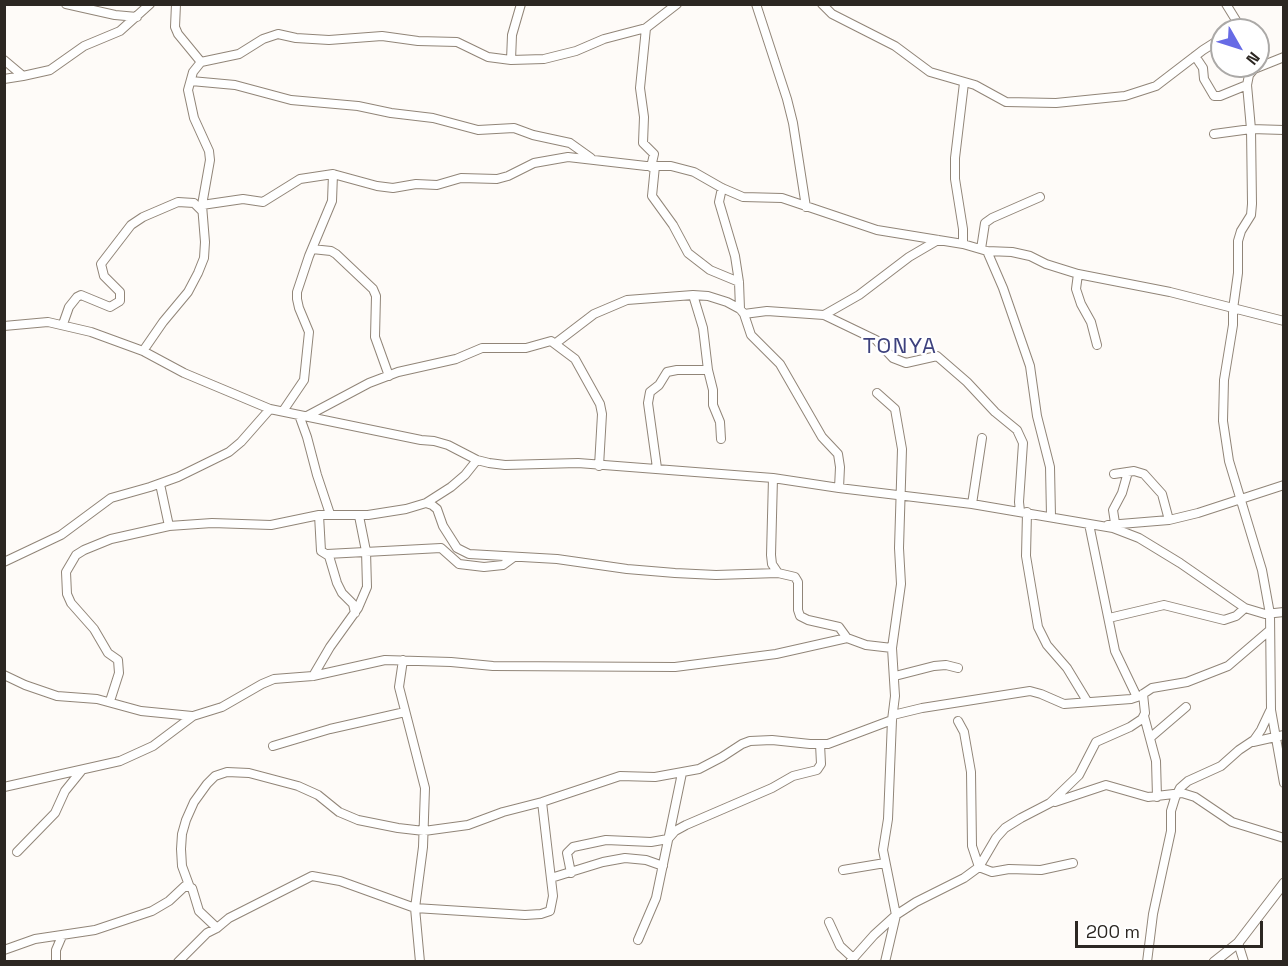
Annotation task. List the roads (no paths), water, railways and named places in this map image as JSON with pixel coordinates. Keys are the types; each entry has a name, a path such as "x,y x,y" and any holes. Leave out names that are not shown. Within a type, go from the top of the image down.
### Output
{"street":[{"path":"66,4 115,15 137,17"},
{"path":"176,4 174,19 178,34 201,62"},
{"path":"511,60 512,35 521,4"},
{"path":"664,14 666,4"},
{"path":"143,351 188,292 198,273 205,250 202,208 210,160 209,151 190,108 188,90 193,72 201,62 239,54 263,39 278,34 296,38 329,40 382,36 418,41 457,42 479,54 511,60 544,59 562,56 604,39 646,28 677,4"},
{"path":"756,4 794,123 806,207"},
{"path":"822,4 832,14 895,46 930,72 975,86 1006,102 1036,104 1092,101 1125,96 1156,86 1210,46"},
{"path":"1226,4 1235,18"},
{"path":"4,79 50,70 84,46 120,31 137,17 144,6"},
{"path":"646,28 640,88 644,117 643,143 654,154 652,196 673,225 688,253 710,270 739,282"},
{"path":"1195,56 1203,68 1204,79 1214,96 1220,96 1247,85"},
{"path":"4,60 23,76"},
{"path":"1248,78 1252,204 1251,215 1238,241 1238,273 1224,380 1222,421 1229,461 1262,570 1270,614 1271,710 1280,736 1284,783"},
{"path":"191,81 235,85 291,100 358,106 433,118 478,130 514,128 533,135 570,143 591,158"},
{"path":"963,244 955,168 964,83"},
{"path":"1214,134 1251,129 1284,130"},
{"path":"63,324 69,307 81,295 110,307 120,301 120,292 104,276 101,264 131,225 178,202 194,204 202,208 246,199 263,202 295,181 333,174 370,185 393,188 416,184 437,185 461,178 497,178 543,160 568,157 682,168 743,197 782,198 868,228 963,244 984,250 1030,256 1046,264 1078,274 1170,292 1284,321"},
{"path":"283,411 301,386 306,368 309,332 297,299 299,284 332,201 333,174"},
{"path":"722,188 719,202 735,256 742,312 751,335 780,364 822,437 838,454 839,488"},
{"path":"1040,197 992,218 986,224 984,250 1004,288 1030,366 1037,416 1050,467 1051,516"},
{"path":"824,315 859,295 909,256 938,240"},
{"path":"312,249 331,251 336,254 373,289 376,296 375,337 389,376"},
{"path":"1078,274 1076,289 1091,322 1097,345"},
{"path":"556,344 594,314 613,305 627,300 693,295 719,299 742,312 767,311 824,315 876,340 893,358 906,363 937,356 1017,430 1023,443 1019,502 1024,512 1026,556 1038,627 1047,645 1066,668 1087,701"},
{"path":"693,295 703,328 713,390 713,405 720,422 721,439"},
{"path":"4,326 35,321 63,324 143,351 184,373 270,409 434,441 477,460 505,465 578,464 773,478 972,504 1051,516 1120,530 1139,538 1197,574 1245,608 1270,614 1284,612"},
{"path":"302,415 389,376 426,364 464,356 482,348 521,349 547,342 556,344 572,356 600,404 602,414 600,466"},
{"path":"657,468 648,403 650,392 659,385 667,372 708,370"},
{"path":"877,393 895,409 902,449 899,548 901,584 892,648 895,676 890,801 883,850 896,915 885,962"},
{"path":"4,562 61,535 111,498 160,484 229,452 270,409"},
{"path":"302,415 317,475 330,514"},
{"path":"972,504 982,438"},
{"path":"110,702 118,673 118,660 108,653 94,629 71,603 67,594 66,572 76,555 96,544 169,526 212,523 271,525 319,515 359,516 406,509 426,503 451,488 477,460"},
{"path":"1114,474 1138,471 1144,474 1162,494 1169,520"},
{"path":"1115,523 1113,510 1122,494 1128,472"},
{"path":"773,478 771,555 772,564 778,573"},
{"path":"160,484 169,526"},
{"path":"1102,526 1115,523 1169,520 1208,511 1284,485"},
{"path":"426,503 432,504 437,509 448,535 460,551 513,557 557,558 627,569 675,573 716,575 778,573 795,577 798,582 800,616 808,621 839,627 843,629 847,638"},
{"path":"319,515 321,551 327,554 441,548 459,564 484,567 503,566 513,557"},
{"path":"313,676 364,598 367,587 366,551 359,516"},
{"path":"1089,524 1116,654 1140,696 1151,737 1160,796 1171,816"},
{"path":"327,554 342,593 353,604 355,613"},
{"path":"1109,618 1164,605 1224,620 1236,616 1245,608"},
{"path":"217,928 199,911 195,892 189,885 182,866 181,849 182,834 194,802 215,776 227,772 249,773 298,786 318,795 339,812 358,820 424,831 468,825 620,776 649,777 682,773 711,764 750,741 772,740 820,744 835,741 922,708 1029,691 1061,704 1140,696 1158,686 1187,682 1228,666 1270,630"},
{"path":"4,787 120,761 153,746 193,716 222,707 274,679 313,676 385,660 493,666 683,666 776,654 847,638 866,645 892,648"},
{"path":"403,660 399,687 421,764 425,788 424,831 415,908 420,962"},
{"path":"895,676 934,666 946,665 958,668"},
{"path":"4,675 57,696 97,699 141,711 193,716"},
{"path":"1151,737 1186,707"},
{"path":"1147,962 1153,914 1171,831 1173,803 1177,793 1188,782 1216,769 1249,744 1262,730 1271,710"},
{"path":"273,746 330,729 405,712"},
{"path":"1050,803 1078,775 1096,742 1130,727 1142,720 1144,716"},
{"path":"958,721 964,732 971,772 972,846 979,867"},
{"path":"1249,744 1280,736"},
{"path":"571,873 567,852 573,848 606,840 651,843 668,839 675,831 686,825 772,788 793,776 817,770 821,764 820,744"},
{"path":"17,852 55,813 64,791 82,770"},
{"path":"638,940 656,898 682,773"},
{"path":"829,922 840,946 852,960 896,915 916,902 964,878 979,867 996,837 1005,828 1050,803 1106,785 1144,796 1177,793 1195,797 1232,822 1284,838"},
{"path":"178,962 207,933 229,918 312,876 340,881 415,908 541,914 550,910 554,896 542,802"},
{"path":"551,878 603,862 625,858 635,858 663,866"},
{"path":"843,870 885,863"},
{"path":"979,867 992,872 1009,869 1041,870 1073,863"},
{"path":"1214,962 1238,942 1284,883"},
{"path":"4,950 35,939 95,930 152,911 189,885"},
{"path":"56,962 56,950 62,936"},
{"path":"1238,942 1244,962"}],"district":[{"name":"TONYA","path":"900,347"}]}
